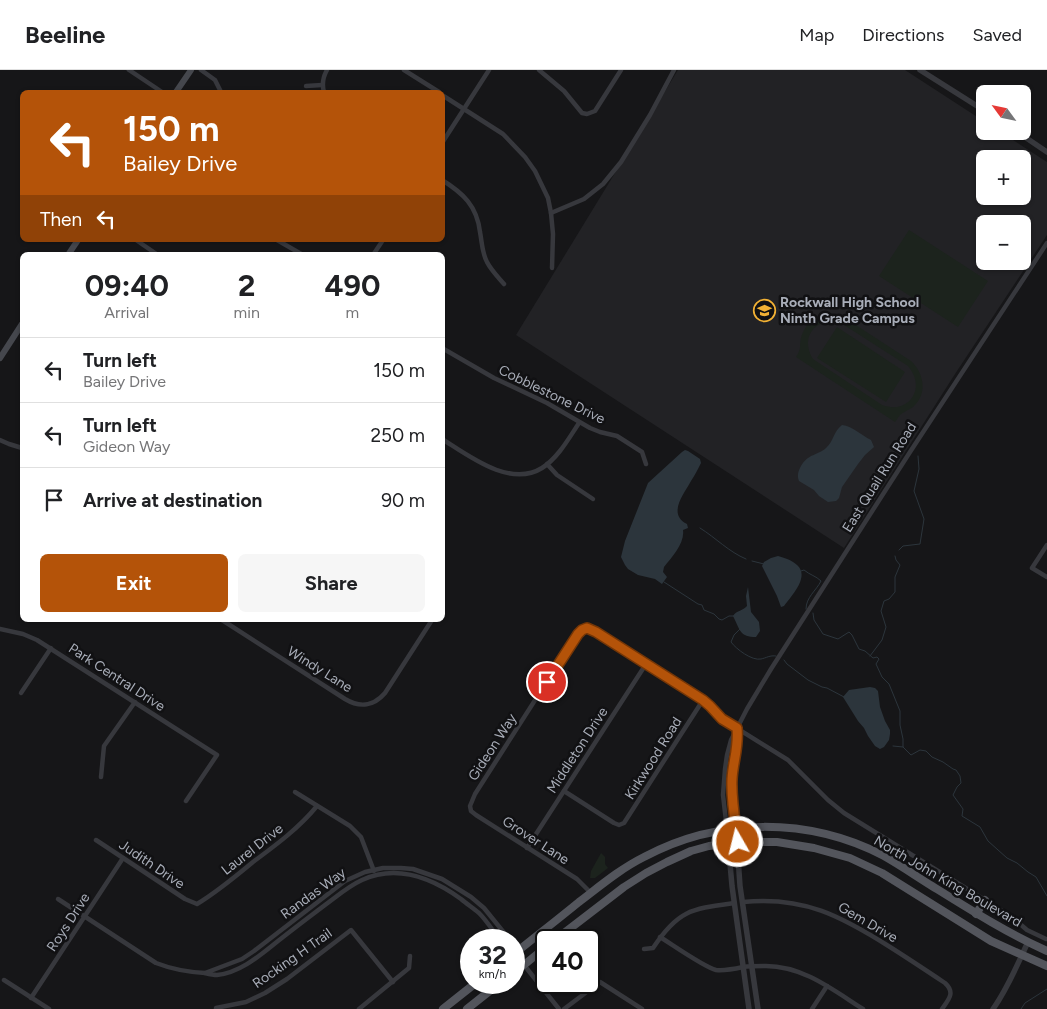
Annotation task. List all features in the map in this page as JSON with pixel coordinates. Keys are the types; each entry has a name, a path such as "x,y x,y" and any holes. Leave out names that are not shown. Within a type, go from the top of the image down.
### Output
{"main road":[{"path":"177,90 191,70"},
{"path":"0,358 20,327"},
{"name":"North John King Boulevard","path":"525,943 625,867 656,850 712,831 776,826 814,832 853,842 884,856 976,914 1047,951"},
{"name":"North John King Boulevard","path":"570,929 624,887 646,873 691,851 709,846 738,842 777,842 814,848 850,858 882,873 991,942 1047,966"},
{"path":"976,914 986,900"},
{"path":"525,964 535,956"},
{"path":"444,1009 462,994"},
{"path":"467,1009 486,994"}],"street":[{"path":"129,70 159,90"},
{"path":"201,70 215,80 220,90"},
{"path":"323,90 322,85 327,70"},
{"path":"404,70 436,90"},
{"path":"445,139 489,70"},
{"path":"539,70 564,91 582,113 587,114 596,111 621,70"},
{"path":"551,213 584,200 603,184 621,162 650,115 674,70"},
{"path":"920,70 976,105"},
{"path":"306,86 322,85"},
{"path":"445,97 504,134 526,157 548,198 553,241 552,268"},
{"path":"1029,140 1047,152"},
{"path":"445,182 465,197 474,210 478,218 486,261 504,284"},
{"path":"139,242 154,252"},
{"path":"280,242 298,252"},
{"name":"East Quail Run Road","path":"758,1009 740,886 738,842 731,829 723,795 725,769 731,740 771,669 927,425 1047,243"},
{"name":"Cobblestone Drive","path":"445,350 494,378 547,403 579,423 624,439 642,452 646,464"},
{"path":"445,441 480,463 506,473 527,474 547,464 567,442 579,423"},
{"path":"0,440 20,447"},
{"path":"547,464 557,475 593,499"},
{"path":"1047,545 1032,568 1047,577"},
{"name":"Windy Lane","path":"225,622 350,702 360,704 374,702 385,693 431,622"},
{"name":"Gideon Way","path":"470,806 475,794 582,630 587,628 596,632 646,664"},
{"name":"Park Central Drive","path":"0,629 23,634 51,648 217,754 186,801"},
{"path":"21,693 51,648"},
{"path":"646,664 703,700 722,719 788,760 828,800 844,813 986,900 1012,917 1027,930 1046,939"},
{"name":"Middleton Drive","path":"527,848 646,664"},
{"name":"Kirkwood Road","path":"564,791 614,823 624,823 703,700"},
{"path":"101,777 104,746 135,702"},
{"name":"East Quail Run Road","path":"737,728 738,742 732,777 729,843 734,903 744,967 748,1009"},
{"path":"295,792 350,826 361,837 374,872"},
{"name":"Laurel Drive","path":"197,904 279,843 305,820 317,806"},
{"name":"Grover Lane","path":"470,806 471,811 476,815 577,879 591,893"},
{"name":"Judith Drive","path":"96,840 185,899 197,904"},
{"name":"Roys Drive","path":"32,998 124,858"},
{"name":"Randas Way","path":"206,973 242,959 254,951 345,880 374,872 401,868 413,869 442,879 471,897 484,908 501,929"},
{"name":"Randas Way","path":"58,899 156,963 172,970 215,975 233,971 261,955 349,887 374,872 418,876 436,883 479,914 491,929"},
{"name":"Gem Drive","path":"743,902 771,900 789,902 827,912 862,929 949,986 951,992 942,1009"},
{"path":"644,949 653,948 670,924 679,917 705,907 734,903"},
{"name":"Rocking H Trail","path":"216,1009 246,1002 266,993 351,930 393,982"},
{"path":"660,937 716,970 768,966 796,971 810,976 863,1009"},
{"path":"993,1009 1004,992 1028,942"},
{"path":"359,1009 409,968 410,956"},
{"path":"525,966 559,1009"},
{"path":"4,980 49,1009"},
{"path":"564,1009 600,982 642,1009"},
{"path":"812,1009 827,986"}],"shaded area":[{"name":"Rockwall High School Ninth Grade Campus","path":"678,70 905,70 976,116 976,140 1013,140 1028,150 976,150 976,205 1031,205 1031,152 1047,162 1047,235 1031,259 1031,215 976,215 976,270 1024,270 844,548 516,335"},
{"path":"909,230 988,281 958,327 879,276"},
{"path":"827,314 845,318 911,361 919,371 922,384 921,396 913,407 901,414 895,422 796,357 805,328 812,320","holes":["830,321 841,323 908,366 916,383 912,398 907,403 892,407 882,405 813,359 808,346 808,340 813,330 817,326"]},
{"path":"837,327 905,372 886,402 817,358"},
{"path":"842,425 854,429 871,440 874,447 865,455 842,487 839,498 836,501 828,502 814,490 799,481 798,474 801,466 807,459 823,451 829,445"},
{"path":"685,450 700,459 701,463 679,504 678,515 687,524 688,528 683,530 680,545 664,567 663,572 667,577 662,584 655,579 638,575 628,569 621,557 625,541 648,483"},
{"path":"778,556 790,560 797,565 801,570 802,577 796,590 784,606 781,607 762,566 764,562"},
{"path":"748,587 751,612 759,622 760,631 756,637 744,634 739,629 733,616 747,606 746,596"},
{"path":"870,687 878,691 880,707 890,730 889,740 880,749 875,746 843,697 849,690"},
{"path":"601,853 605,857 605,864 608,868 595,878 590,878 591,871"}],"waterway":[{"path":"899,550 903,546 920,544 924,519 914,491 919,469 918,456"},
{"path":"700,528 734,553 746,559"},
{"path":"870,656 882,640 886,627 881,611 884,601 889,599 895,592 895,577 900,565 895,556"},
{"path":"752,561 764,564"},
{"path":"801,571 804,570 821,581 809,598 806,609"},
{"path":"664,582 702,605 704,610 714,614 719,619 722,620 729,616 734,616"},
{"path":"813,613 814,620 823,634 838,639 849,632 859,649 865,651 873,658 877,657 879,659 876,664 882,677 889,684 900,711 903,747 911,755 920,750 926,751 932,757 956,770 960,776 961,783 953,795 963,809 962,816 980,827 988,841 1007,858 1036,877 1047,896"},
{"path":"740,629 734,635 731,642 740,651 757,659 776,656"},
{"path":"784,660 808,680 844,697"},
{"path":"893,746 903,747"},
{"path":"1021,1009 1025,1003 1047,989"}],"place":[{"name":"Rockwall High School Ninth Grade Campus","path":"764,310"}],"route":[{"path":"547,682 578,634 587,628 592,629 703,700 722,719 737,728 738,742 732,777 732,791 738,842"}]}
